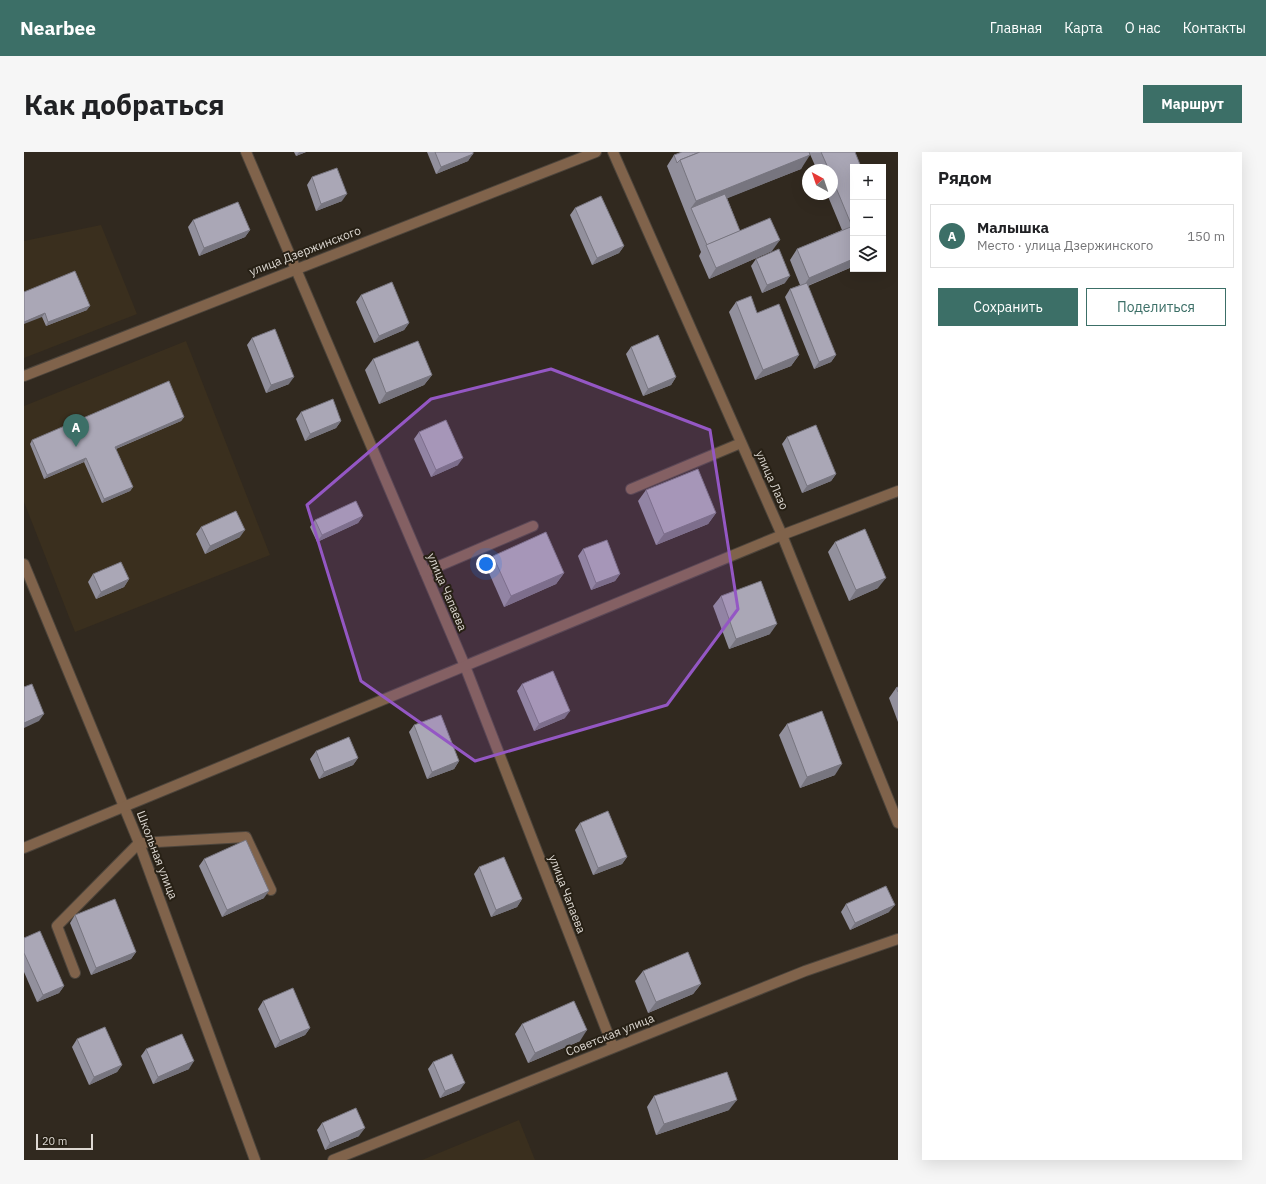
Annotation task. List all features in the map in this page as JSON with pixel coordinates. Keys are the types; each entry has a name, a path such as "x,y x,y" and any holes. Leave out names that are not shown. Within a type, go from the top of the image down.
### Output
{"street":[{"name":"улица Чапаева","path":"246,152 465,666 613,1047"},
{"name":"улица Дзержинского","path":"24,376 596,152"},
{"name":"улица Лазо","path":"613,152 782,535 898,823"},
{"path":"632,489 742,443"},
{"path":"24,848 782,535 898,491"},
{"path":"425,572 533,526"},
{"name":"Школьная улица","path":"24,564 125,806 255,1160"},
{"path":"75,973 57,926 139,843 246,837 271,890"},
{"name":"Советская улица","path":"333,1160 805,971 898,939"}],"highlighted area":[{"path":"551,369 710,430 738,609 667,705 475,761 361,681 307,505 431,399"}],"shaded area":[{"path":"101,225 137,314 24,358 24,241"},
{"path":"186,341 270,555 75,632 24,502 24,406"},
{"path":"519,1120 535,1160 422,1160"}],"building":[{"path":"435,152 473,152 473,154 441,167"},
{"path":"682,152 700,152 680,160 677,163 674,155"},
{"path":"700,152 809,152 810,155 696,201 680,160"},
{"path":"821,152 855,152 860,164 850,164 850,222 838,193 838,164 826,164"},
{"path":"337,168 347,194 321,204 312,177"},
{"path":"725,194 740,231 707,245 691,208"},
{"path":"601,196 624,246 597,258 575,208"},
{"path":"238,202 250,230 204,248 193,220"},
{"path":"770,218 780,240 716,268 706,245"},
{"path":"850,227 850,260 809,278 797,249"},
{"path":"779,249 790,276 767,285 756,259"},
{"path":"75,271 90,306 48,322 45,313 24,322 24,292"},
{"path":"392,282 409,323 379,336 361,295"},
{"path":"807,283 836,355 819,362 790,289"},
{"path":"751,296 757,313 779,304 799,355 763,370 736,302"},
{"path":"275,329 294,377 271,385 252,338"},
{"path":"658,335 676,377 648,389 631,347"},
{"path":"418,341 432,375 386,393 373,359"},
{"path":"169,381 184,417 115,447 133,487 104,499 86,458 47,475 32,440"},
{"path":"333,399 341,421 310,434 301,412"},
{"path":"446,420 463,458 436,470 419,432"},
{"path":"816,425 836,474 807,486 787,437"},
{"path":"698,469 716,513 664,534 646,490"},
{"path":"356,501 363,516 322,535 315,520"},
{"path":"236,511 245,530 210,546 201,527"},
{"path":"865,529 886,578 856,590 835,542"},
{"path":"546,532 564,573 511,596 493,556"},
{"path":"607,540 620,574 596,583 583,549"},
{"path":"121,562 129,579 101,592 93,574"},
{"path":"761,581 777,624 736,639 721,596"},
{"path":"553,671 570,711 539,724 522,684"},
{"path":"32,684 44,714 24,723 24,687"},
{"path":"822,711 842,764 807,777 787,724"},
{"path":"441,715 459,761 432,772 414,725"},
{"path":"349,737 358,758 324,772 316,751"},
{"path":"608,811 627,857 598,868 580,823"},
{"path":"246,840 269,891 227,910 204,859"},
{"path":"504,857 522,899 496,910 479,867"},
{"path":"886,886 895,905 855,923 846,904"},
{"path":"115,899 136,952 96,968 75,915"},
{"path":"40,931 64,986 43,995 24,953 24,938"},
{"path":"688,952 701,984 656,1002 643,971"},
{"path":"293,988 310,1028 280,1041 263,1001"},
{"path":"574,1001 587,1030 535,1053 522,1024"},
{"path":"105,1027 122,1065 94,1077 77,1039"},
{"path":"182,1034 194,1061 158,1077 146,1049"},
{"path":"452,1054 465,1083 445,1091 433,1062"},
{"path":"727,1072 737,1100 664,1124 654,1096"},
{"path":"356,1108 365,1128 330,1143 322,1123"}],"place":[{"name":"Малышка","path":"76,447"}]}
